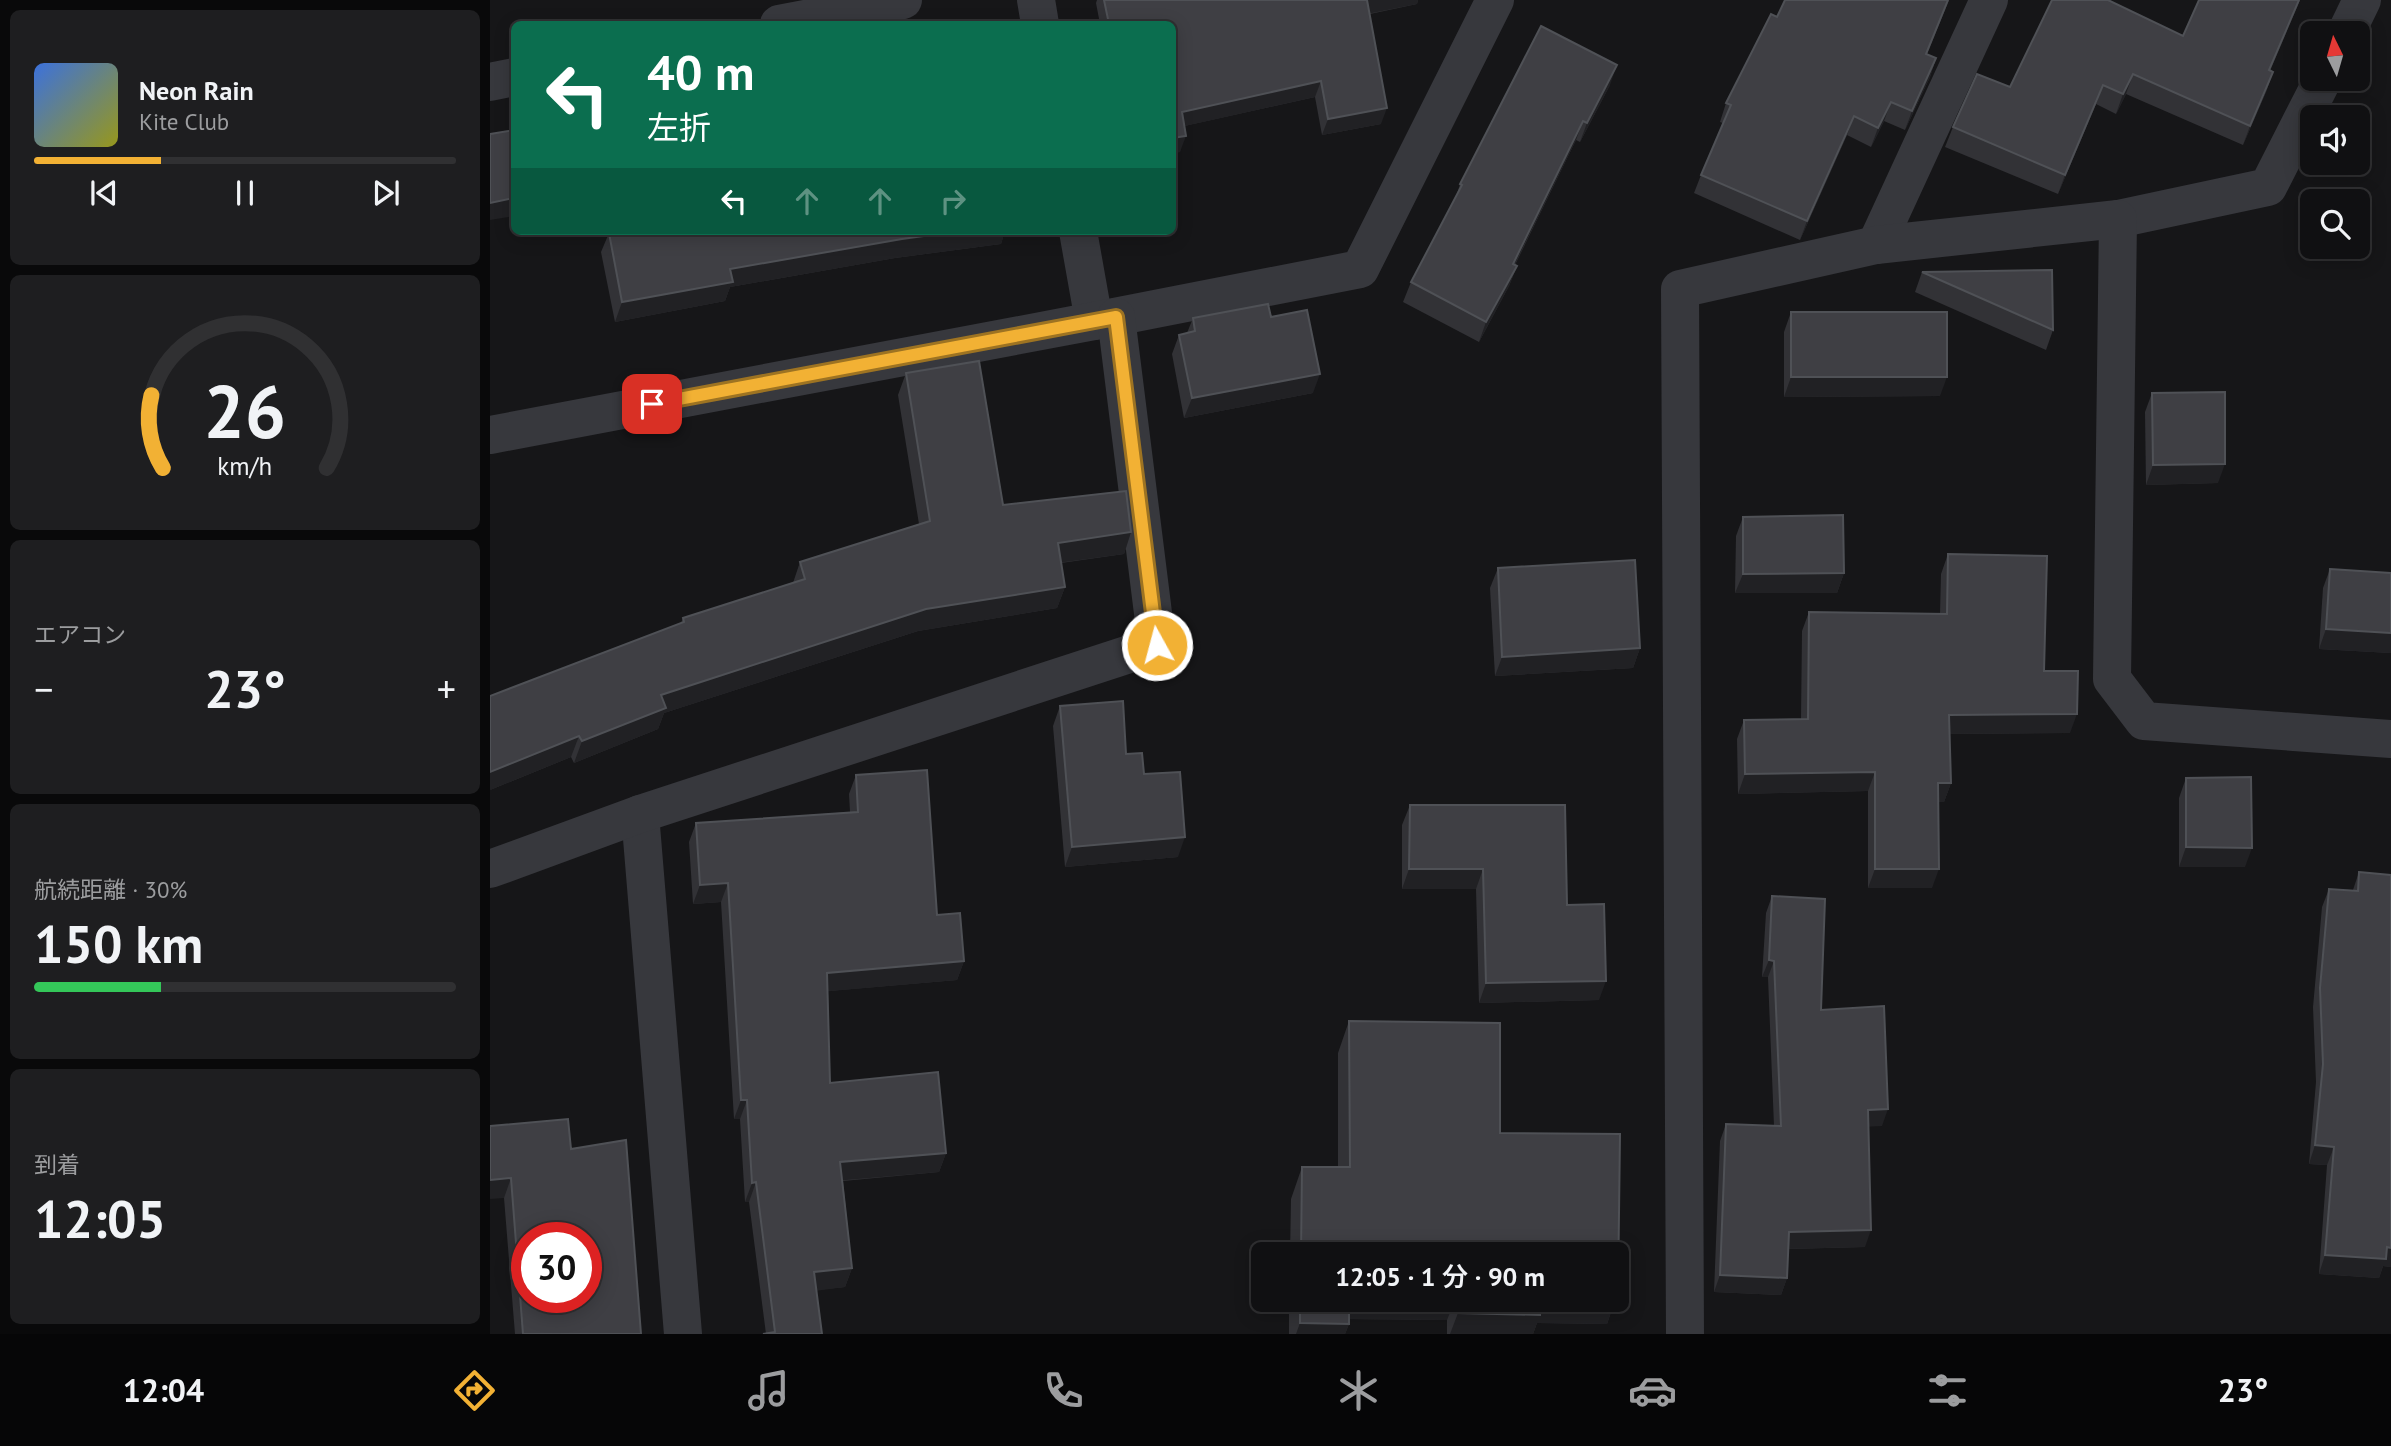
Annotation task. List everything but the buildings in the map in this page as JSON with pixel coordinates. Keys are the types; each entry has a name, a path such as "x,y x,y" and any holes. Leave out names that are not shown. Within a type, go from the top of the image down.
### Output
{"street":[{"path":"794,21 903,0"},
{"path":"1036,0 1040,21"},
{"path":"490,435 1360,269 1495,0"},
{"path":"1876,245 1989,0"},
{"path":"2352,21 2362,0"},
{"path":"490,82 511,78"},
{"path":"1685,1334 1680,289 1876,245 2118,219 2268,187 2317,91"},
{"path":"2118,219 2112,678 2144,721 2391,739"},
{"path":"490,869 639,814 1157,645 1105,319 1079,235"},
{"path":"639,814 683,1334"}],"route":[{"path":"652,404 1116,317 1157,645"}]}
